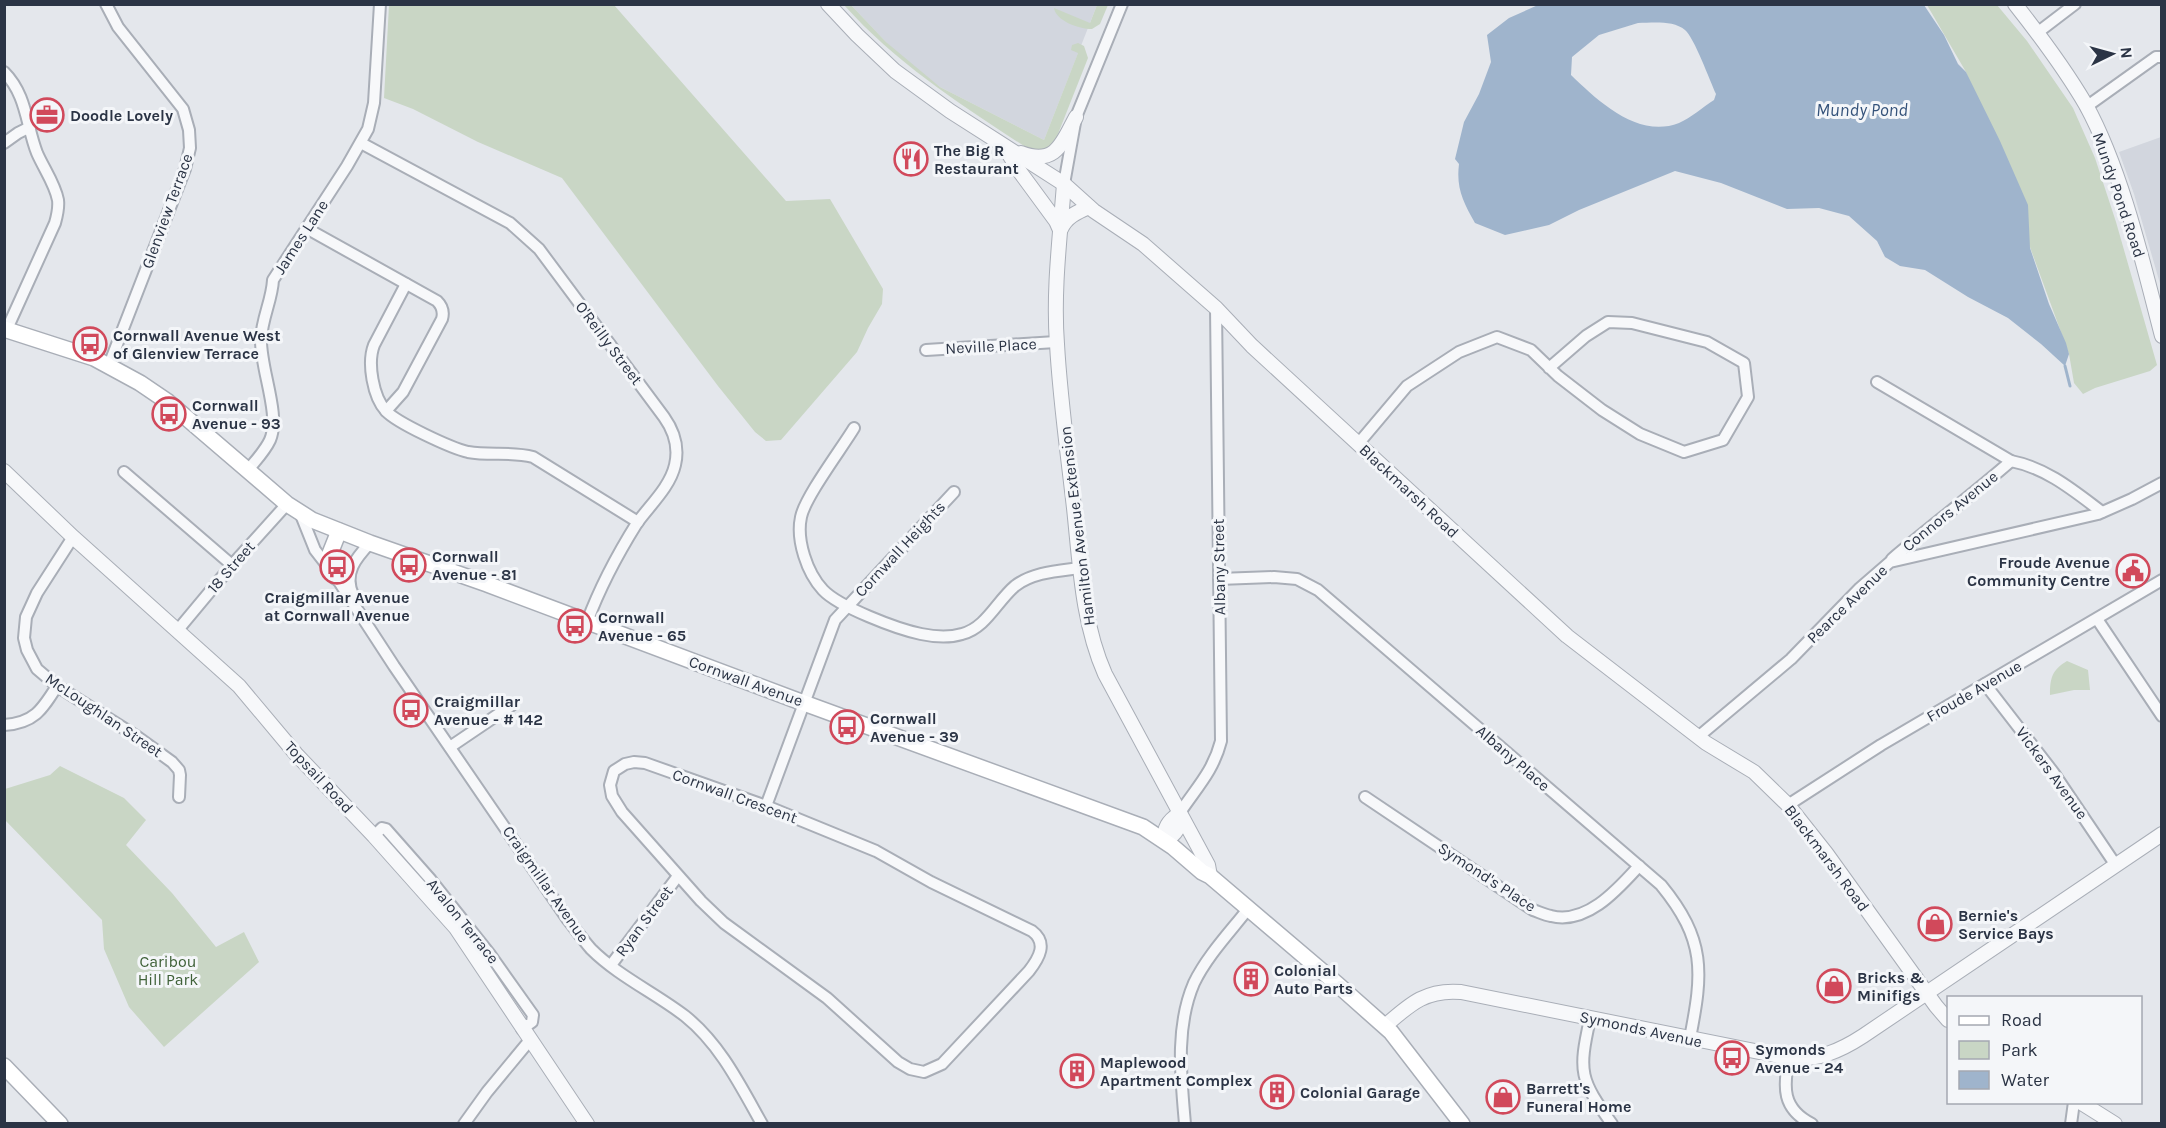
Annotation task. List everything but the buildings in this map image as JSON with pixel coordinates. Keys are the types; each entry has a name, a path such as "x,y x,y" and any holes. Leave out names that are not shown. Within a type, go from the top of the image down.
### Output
{"main road":[{"name":"Cornwall Avenue","path":"6,329 71,349 109,365 168,402 301,515 370,543 497,587 804,703 1130,822 1164,841 1210,876 1385,1026 1462,1124"},
{"path":"336,577 330,556 339,531"},
{"path":"4,1066 60,1124"}],"street":[{"name":"Glenview Terrace","path":"106,4 118,27 183,109 189,130 190,148 185,169 109,365"},
{"name":"James Lane","path":"248,470 267,447 274,427 261,353 261,338 266,308 273,290 273,280 361,143 371,121 380,4"},
{"name":"Blackmarsh Road","path":"828,4 856,35 895,71 1005,147 1064,184 1089,207 1143,244 1216,308 1252,346 1567,636 1698,737 1754,772 1788,805 1826,853 1947,1019"},
{"path":"1005,147 1031,157 1050,156 1059,148 1076,117 1122,4"},
{"name":"Mundy Pond Road","path":"2014,4 2067,74 2086,107 2113,169 2162,336"},
{"path":"2037,33 2075,4"},
{"path":"2086,107 2157,57 2162,57"},
{"path":"4,72 21,95 36,150 55,192 58,211 55,224 6,329"},
{"path":"1064,184 1076,117"},
{"path":"4,143 30,127"},
{"name":"O'Reilly Street","path":"361,143 504,220 527,237 539,249 664,417 675,440 675,466 669,481 638,522 609,569 587,622"},
{"path":"1005,147 1020,172 1056,221 1060,231"},
{"name":"Hamilton Avenue Extension","path":"1064,184 1056,342 1088,627 1095,652 1208,866 1210,876"},
{"path":"1060,231 1070,217 1089,207"},
{"path":"306,228 439,303 442,309 443,316 403,392 386,411"},
{"path":"406,284 371,354 376,392 386,411 401,422 460,450 533,457 638,522"},
{"name":"Albany Street","path":"1164,841 1164,830 1179,814 1210,770 1221,741 1216,308"},
{"path":"1358,444 1407,386 1459,352 1497,337 1531,350 1549,368 1602,410 1640,434 1684,452 1723,440 1748,398 1744,363 1707,342 1632,323 1608,322 1586,336 1549,368"},
{"name":"Neville Place","path":"926,350 1056,342"},
{"name":"Connors Avenue","path":"1877,382 2011,461 2057,478 2102,512"},
{"name":"Cornwall Heights","path":"854,428 804,507 800,526 805,557 815,579 823,590 847,606 920,634 954,636 976,628 1014,587 1032,576 1080,568"},
{"name":"Connors Avenue","path":"1890,562 2011,461"},
{"name":"Topsail Road","path":"4,471 73,537 239,686 296,754 374,836 456,928 587,1124"},
{"path":"124,472 232,565"},
{"name":"Pearce Avenue","path":"1698,737 1791,659 1860,588 1890,562 2102,512 2162,483"},
{"name":"Cornwall Heights","path":"766,806 835,620 954,492"},
{"name":"18 Street","path":"177,631 287,504"},
{"name":"Craigmillar Avenue","path":"301,515 315,550 336,577 394,666 568,920 591,948 611,965 685,1017 708,1039 731,1069 762,1124"},
{"name":"McLoughlan Street","path":"73,537 38,593 26,617 25,644 31,659 43,676 145,741 172,762 179,770 179,797"},
{"name":"Craigmillar Avenue","path":"361,614 350,589 349,573 358,556 370,543"},
{"name":"Albany Place","path":"1220,579 1297,579 1318,590 1661,885 1683,915 1696,949 1700,968 1690,1038"},
{"name":"Froude Avenue","path":"1788,805 1881,746 2162,580"},
{"path":"2097,619 2162,716"},
{"name":"Vickers Avenue","path":"1985,684 2053,772 2115,864"},
{"path":"4,725 28,721 41,710 57,686"},
{"path":"450,747 512,705"},
{"name":"Cornwall Crescent","path":"629,762 645,763 766,806 876,851 931,882 1032,931 1040,941 1040,956 1029,971 942,1064 929,1071 916,1071 898,1062 827,998 724,923 678,876 615,801 610,784 612,775 619,766 629,762"},
{"name":"Symond's Place","path":"1365,797 1533,910 1552,917 1570,916 1609,898 1639,866"},
{"name":"Symonds Avenue","path":"1385,1026 1422,997 1440,991 1449,991 1487,996 1590,1019 1789,1058 1811,1058 1842,1049 2162,834"},
{"name":"Ryan Street","path":"611,965 678,876"},
{"path":"1185,1124 1181,1068 1182,1030 1186,1005 1202,969 1248,909"},
{"path":"1590,1019 1583,1057 1583,1072 1586,1085 1612,1124"},
{"path":"464,1124 526,1034"},
{"path":"1789,1058 1784,1086 1786,1097 1792,1108 1812,1124"},
{"path":"2070,1124 2074,1104"},
{"path":"2083,1104 2115,1124"}],"shaded area":[{"path":"851,5 1097,5 1044,140 940,87 899,56"},
{"path":"2162,137 2161,287 2134,194 2119,152"}],"green space":[{"path":"389,5 614,5 786,201 830,199 883,289 882,304 857,352 781,440 766,441 755,432 562,178 478,142 413,109 384,98"},
{"path":"844,5 851,5 886,42 940,87 1044,140 1078,53 1071,50 1072,45 1078,43 1084,46 1088,58 1054,144 1045,150 1031,149 1002,132 908,65"},
{"path":"1097,5 1108,5 1100,24 1092,29 1081,28 1063,20 1054,8 1090,23"},
{"path":"1927,5 1997,5 2027,41 2073,108 2095,158 2116,222 2157,365 2150,371 2083,394 2074,383 2069,354 1966,72"},
{"path":"2067,661 2088,670 2090,690 2074,690 2050,695 2053,675"},
{"name":"Caribou Hill Park","path":"60,766 124,798 146,820 126,845 172,893 216,947 244,932 259,962 164,1047 129,1007 104,949 102,920 5,820 5,789 50,775"}],"water":[{"name":"Mundy Pond","path":"1538,5 1924,5 1944,35 1958,64 1966,72 2028,205 2030,248 2049,304 2066,343 2069,354 2065,366 2008,318 1968,297 1925,270 1900,266 1885,257 1877,241 1849,216 1819,208 1787,209 1721,183 1675,171 1579,210 1549,225 1505,235 1475,223 1461,195 1459,164 1455,159 1464,122 1479,94 1491,62 1487,35 1509,18","holes":["1638,23 1669,23 1689,34 1716,94 1714,100 1679,123 1664,127 1649,126 1634,122 1606,106 1571,75 1572,57 1599,35"]}],"waterway":[{"path":"2065,366 2070,386"}],"place":[{"name":"Doodle Lovely","path":"47,115"},
{"name":"The Big R Restaurant","path":"911,159"},
{"name":"Cornwall Avenue West of Glenview Terrace","path":"90,344"},
{"name":"Cornwall Avenue - 93","path":"169,414"},
{"name":"Cornwall Avenue - 81","path":"409,565"},
{"name":"Craigmillar Avenue at Cornwall Avenue","path":"337,567"},
{"name":"Froude Avenue Community Centre","path":"2133,571"},
{"name":"Cornwall Avenue - 65","path":"575,626"},
{"name":"Craigmillar Avenue - # 142","path":"411,710"},
{"name":"Cornwall Avenue - 39","path":"847,727"},
{"name":"Bernie's Service Bays","path":"1935,924"},
{"name":"Colonial Auto Parts","path":"1251,979"},
{"name":"Bricks & Minifigs","path":"1834,986"},
{"name":"Symonds Avenue - 24","path":"1732,1058"},
{"name":"Maplewood Apartment Complex","path":"1077,1071"},
{"name":"Colonial Garage","path":"1277,1092"},
{"name":"Barrett's Funeral Home","path":"1503,1097"}]}
